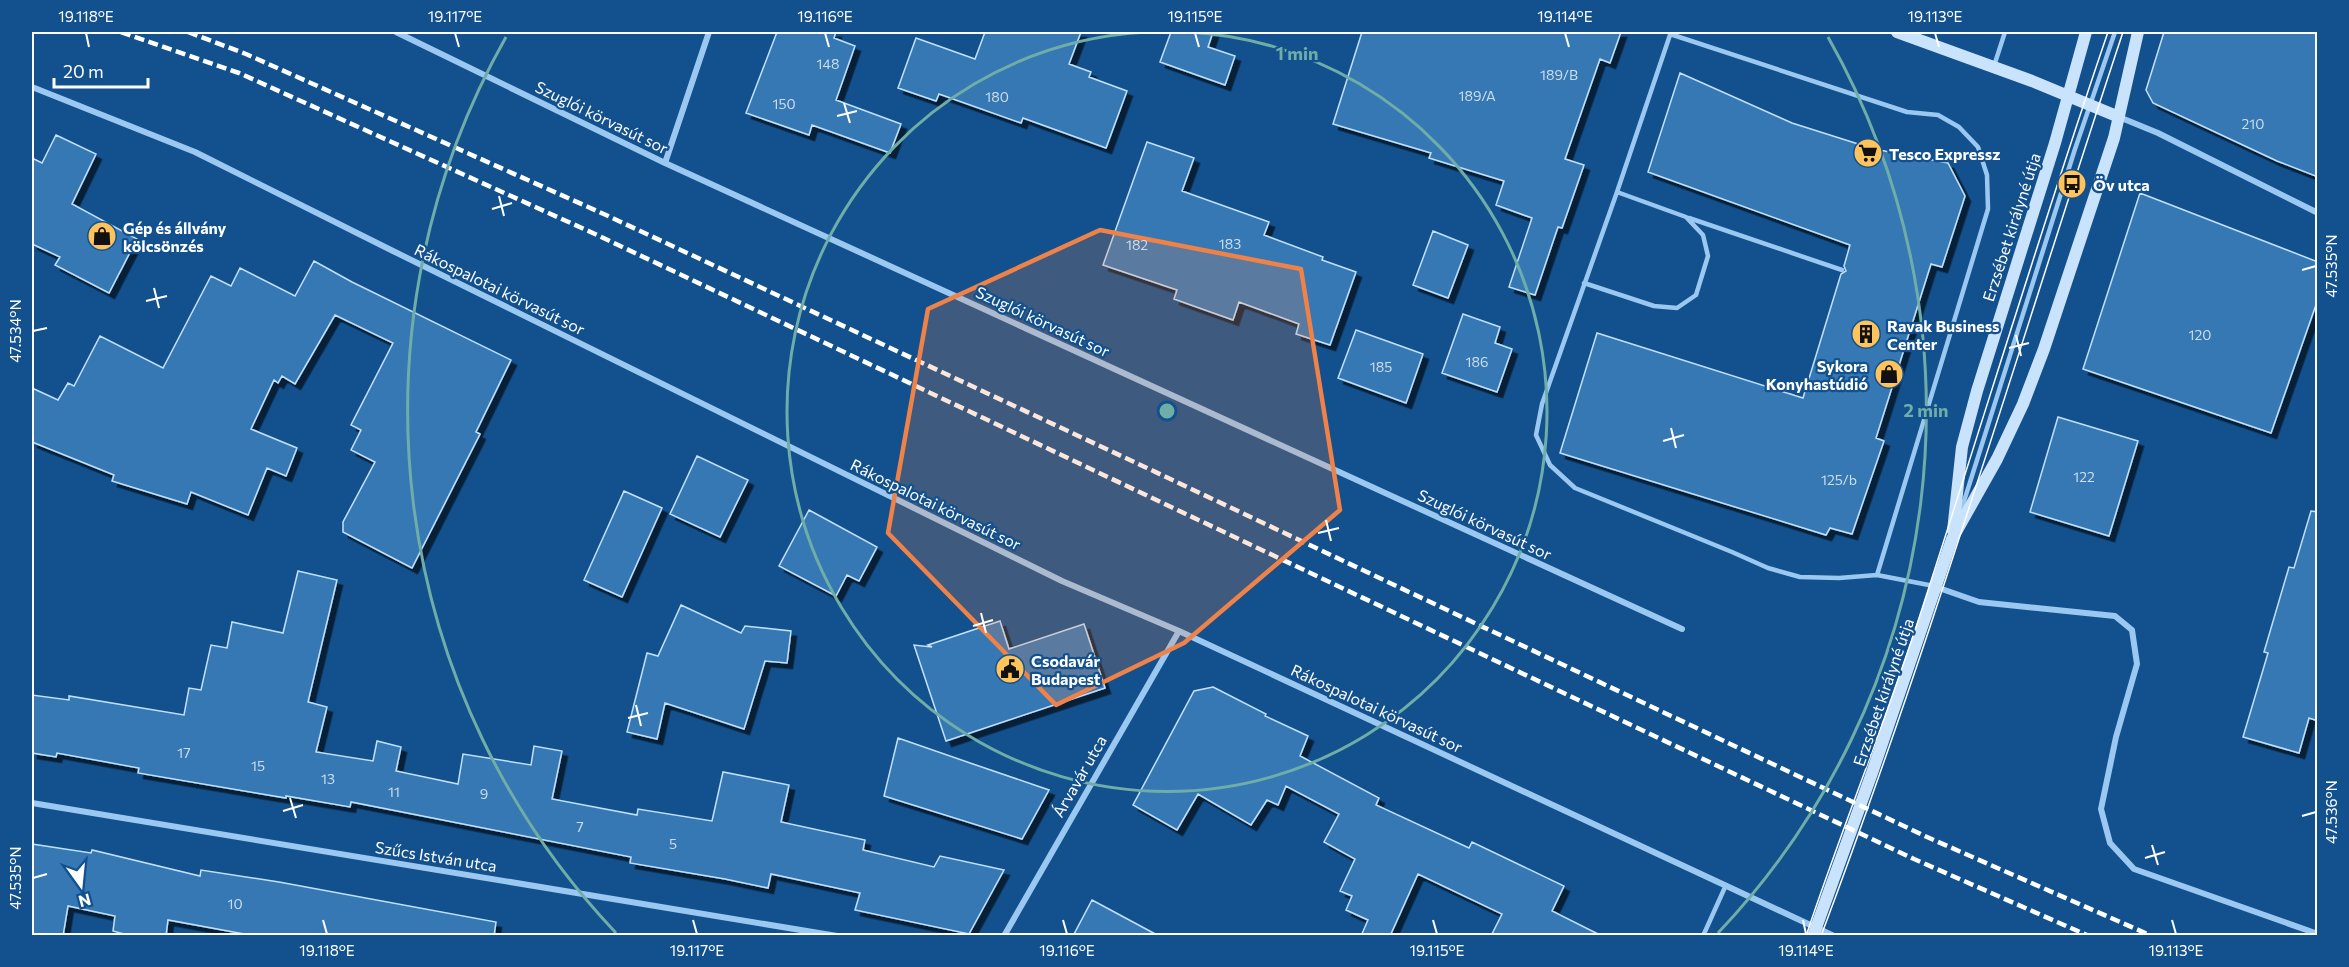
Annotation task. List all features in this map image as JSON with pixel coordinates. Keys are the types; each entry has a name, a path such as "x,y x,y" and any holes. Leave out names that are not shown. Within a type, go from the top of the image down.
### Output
{"street":[{"name":"Szuglói körvasút sor","path":"396,32 665,163 1682,629"},
{"path":"665,163 709,32"},
{"path":"1897,32 1994,67 2158,133 2318,213"},
{"name":"Erzsébet királyné útja","path":"1952,539 1962,447 1977,391 2055,143 2086,32"},
{"name":"Erzsébet királyné útja","path":"1815,931 1952,539 1997,459 2023,404 2044,349 2108,158 2138,32"},
{"name":"Rákospalotai körvasút sor","path":"32,87 195,152 1062,580 1179,631 1726,885 1815,931 1834,936"},
{"path":"1936,587 1979,602 2115,616 2132,630 2137,664 2116,737 2101,809 2110,843 2134,868 2318,934"},
{"name":"Árvavár utca","path":"1004,936 1179,631"},
{"name":"Szűcs István utca","path":"32,803 837,936"}],"lane":[{"path":"1994,67 2005,32"},
{"name":"Erzsébet királyné útja","path":"1952,539 2115,32"},
{"path":"1877,574 1988,209 1987,176 1978,147 1959,127 1938,115 1907,112 1670,33 1542,404 1536,435 1550,465 1575,488 1768,568 1800,577 1839,578 1877,574 1936,587"},
{"path":"1617,192 1842,270"},
{"path":"1584,283 1654,306 1677,308 1696,295 1708,256 1703,235 1686,217"},
{"path":"1704,936 1726,885"}],"highlighted area":[{"path":"1100,230 1301,269 1340,510 1184,643 1056,705 888,533 928,309"}],"building":[{"path":"777,32 836,32 834,38 855,46 836,100 901,124 890,153 812,125 809,135 746,113"},
{"path":"985,32 1081,32 1069,64 1091,72 1089,77 1127,91 1106,148 1023,118 1021,123 939,94 936,101 898,88 916,38 975,59"},
{"path":"1171,32 1213,32 1208,47 1235,56 1225,85 1160,62"},
{"path":"1362,32 1621,32 1610,63 1600,59 1565,159 1584,165 1562,228 1558,227 1535,295 1509,287 1532,218 1496,205 1504,181 1429,158 1431,153 1333,124"},
{"path":"2164,32 2318,32 2318,177 2277,161 2153,103 2146,90"},
{"name":"Ravak Business Center","path":"1680,73 1792,123 1874,149 1948,163 1965,196 1942,267 1931,264 1876,438 1884,441 1852,534 1830,528 1826,535 1560,453 1597,333 1803,398 1841,274 1846,271 1844,266 1850,245 1648,172"},
{"path":"56,135 96,154 72,204 137,239 109,293 55,265 60,257 32,244 32,158 42,163"},
{"path":"1147,142 1194,158 1182,191 1269,222 1264,235 1356,272 1330,345 1296,334 1299,324 1239,302 1233,320 1174,299 1177,290 1103,265"},
{"path":"2140,193 2318,262 2318,299 2271,433 2083,369"},
{"path":"1433,231 1468,245 1448,298 1413,285"},
{"path":"314,261 511,360 476,432 480,434 412,568 343,532 343,522 375,462 351,450 361,430 351,425 393,343 335,315 295,384 282,376 278,383 274,380 251,429 297,448 286,476 267,468 248,515 191,492 187,504 112,481 114,475 32,442 32,388 58,400 68,383 74,386 100,336 163,368 211,276 231,286 240,268 295,296"},
{"path":"1463,314 1500,327 1495,343 1512,349 1497,392 1442,373"},
{"path":"1356,330 1423,354 1406,403 1338,378"},
{"path":"2058,417 2138,441 2109,536 2030,512"},
{"path":"697,456 748,480 720,537 670,514"},
{"path":"624,491 662,508 622,597 584,580"},
{"path":"809,510 877,547 859,581 847,575 836,596 779,566"},
{"path":"2311,511 2318,512 2318,721 2309,718 2299,753 2243,737 2268,653 2264,652 2289,567 2294,568"},
{"path":"298,571 337,580 308,702 327,707 316,752 373,761 377,741 401,747 396,771 458,784 463,754 531,765 534,746 562,751 552,799 637,815 638,809 712,821 723,772 789,785 781,822 865,840 863,850 934,867 940,856 1004,870 969,934 855,910 860,893 771,874 768,888 630,863 631,857 351,802 350,807 286,796 286,798 138,773 139,768 57,753 56,757 32,753 32,695 69,700 69,696 184,715 189,688 201,690 211,645 227,648 232,622 283,633"},
{"path":"681,605 741,633 745,626 791,631 787,663 765,661 744,729 665,703 657,739 627,732 647,653 658,656"},
{"name":"Csodavár Budapest","path":"1000,621 1009,649 1084,624 1105,688 946,741 914,645 932,647 928,645"},
{"path":"1213,687 1266,714 1265,716 1308,736 1300,756 1379,798 1376,805 1469,848 1472,842 1564,886 1552,911 1602,936 1491,936 1502,914 1418,874 1390,936 1361,936 1368,920 1346,910 1352,896 1340,891 1355,859 1324,842 1339,814 1286,786 1278,805 1267,800 1251,825 1198,794 1177,830 1133,805 1194,691"},
{"path":"898,738 1049,790 1022,839 884,796"},
{"path":"32,844 91,853 92,850 200,876 201,870 279,882 496,922 494,936 255,936 168,920 166,936 131,936 113,931 115,916 68,906 63,936 32,936"},
{"path":"1092,900 1159,936 1073,936"}],"tram line":[{"path":"1806,936 1907,655 2108,32"},
{"path":"1821,936 1939,598 2123,32"}],"railway":[{"path":"121,32 239,73 595,234 1914,859 2089,936"},
{"path":"188,32 246,54 606,215 1927,837 2152,936"}],"place":[{"name":"Tesco Expressz","path":"1868,153"},
{"name":"Öv utca","path":"2072,184"},
{"name":"Gép és állvány kölcsönzés","path":"102,236"},
{"name":"Ravak Business Center","path":"1866,334"},
{"name":"Sykora Konyhastúdió","path":"1889,374"},
{"name":"Csodavár Budapest","path":"1010,669"}]}
